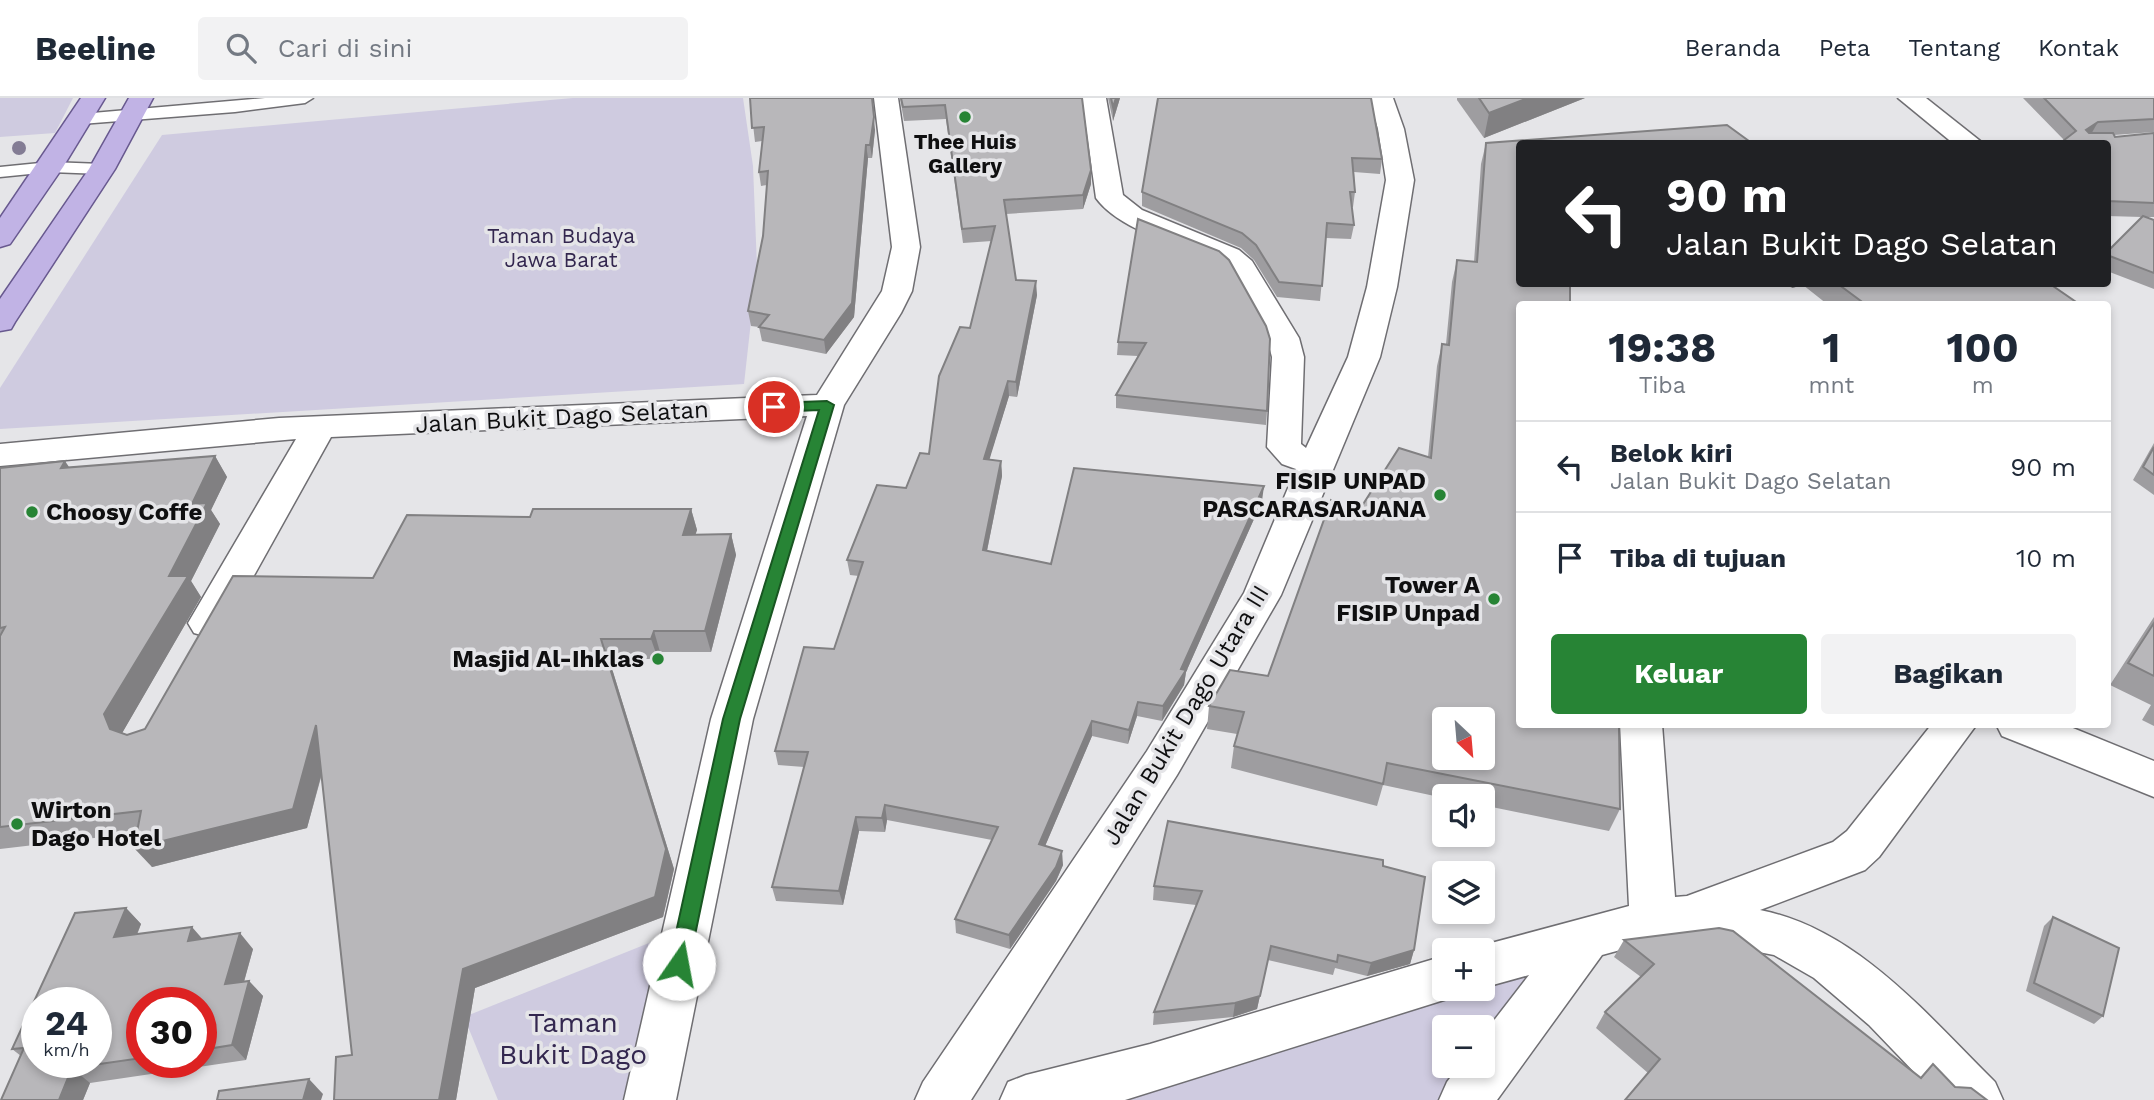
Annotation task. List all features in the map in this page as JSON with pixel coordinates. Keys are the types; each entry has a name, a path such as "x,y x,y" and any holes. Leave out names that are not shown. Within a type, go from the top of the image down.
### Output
{"main road":[{"path":"0,322 102,169 136,106"},
{"path":"0,238 87,109"}],"street":[{"path":"650,1100 732,719 827,405 886,313 897,291 905,262 906,247 886,98"},
{"path":"1094,98 1110,198 1132,216 1229,256 1242,267 1283,338 1288,357 1283,447 1294,456 1316,464"},
{"name":"Jalan Bukit Dago Utara III","path":"942,1100 1162,763 1262,595 1364,357 1382,287 1400,180 1381,98"},
{"path":"1910,98 1966,140"},
{"name":"Jalan Bukit Dago Selatan","path":"0,455 320,427 827,405"},
{"path":"191,653 320,427"},
{"path":"1642,728 1670,919"},
{"path":"1495,962 1588,936 1670,919 1849,856 1863,844 1953,728"},
{"path":"2027,728 2154,779"},
{"path":"1670,919 1784,936 1831,963 1887,1009 1978,1100"},
{"path":"1465,1100 1588,936"},
{"path":"1026,1100 1150,1069 1432,982"}],"lane":[{"path":"87,109 305,98"},
{"path":"0,172 50,167 102,169"}],"green space":[{"path":"0,98 73,98 55,133 0,137"},
{"name":"Taman Budaya Jawa Barat","path":"573,98 743,98 753,166 757,267 744,384 0,429 0,388 162,135"},
{"name":"Taman Bukit Dago","path":"659,939 626,1100 498,1100 464,1017"},
{"path":"1519,969 1534,985 1495,1033 1495,1015 1432,1015 1432,1078 1459,1078 1442,1100 1084,1100 1156,1082 1432,996 1432,1001 1495,1001 1495,977"}],"building":[{"path":"750,98 872,98 874,117 870,145 866,145 852,303 824,340 759,327 769,315 748,311 763,236 768,171 759,172 764,127 752,128"},
{"path":"901,98 1082,98 1091,170 1083,195 1004,200 1016,280 1036,281 1016,382 1008,381 984,459 1001,461 983,550 1051,564 1074,468 1264,486 1181,669 1186,670 1163,706 1138,702 1129,730 1092,721 1039,844 1062,851 1056,867 1009,935 955,919 998,827 885,805 882,818 856,817 839,891 772,887 808,752 775,751 804,647 834,649 863,562 847,560 877,485 906,488 920,453 929,454 939,376 960,327 970,328 995,226 962,229 945,105 903,107"},
{"path":"1158,98 1371,98 1382,159 1352,158 1355,192 1350,192 1354,225 1327,223 1322,286 1279,282 1256,245 1242,233 1142,192"},
{"path":"1479,98 1528,98 1489,113"},
{"path":"2044,98 2154,98 2154,119 2098,122 2086,130 2089,133 2113,133 2115,137 2154,133 2154,203 2111,201 2111,140 2064,140 2076,131"},
{"path":"1727,125 1748,140 1526,140"},
{"path":"1516,141 1516,287 1570,287 1570,301 1516,301 1516,728 1619,728 1620,809 1387,763 1383,784 1234,746 1244,712 1209,706 1230,670 1268,676 1331,500 1360,509 1399,448 1431,458 1442,344 1449,345 1457,260 1477,262 1486,143"},
{"path":"2143,216 2154,220 2154,273 2111,257 2111,248"},
{"path":"1138,219 1219,251 1229,260 1266,326 1270,339 1267,411 1116,395 1146,343 1118,342"},
{"path":"1842,287 2054,287 2075,301 1861,301"},
{"path":"2154,447 2154,475 2143,467"},
{"path":"215,456 192,504 207,503 169,576 188,576 104,714 110,729 127,735 145,729 233,576 373,578 407,515 530,517 533,509 691,509 683,535 731,534 705,631 654,631 651,639 601,639 666,849 655,897 463,969 439,1100 334,1100 336,1057 352,1055 316,725 293,809 134,848 141,811 0,827 0,636 5,627 0,628 0,468 65,461 61,468"},
{"path":"2154,623 2154,676 2128,663"},
{"path":"1168,821 1383,860 1383,866 1425,877 1414,950 1371,963 1338,955 1337,962 1271,946 1260,996 1235,1003 1154,1012 1202,891 1154,886"},
{"path":"126,908 114,937 192,927 188,941 240,933 225,984 249,981 232,1045 217,1047 217,987 126,987 126,1060 112,1062 112,987 41,987 75,913"},
{"path":"2053,917 2119,948 2103,1016 2034,983"},
{"path":"1719,928 1733,931 1921,1078 1933,1064 1955,1087 1971,1088 1987,1100 1625,1100 1660,1059 1605,1012 1654,964 1624,940"},
{"path":"21,1030 21,1048 12,1049"},
{"path":"21,1055 21,1078 68,1078 59,1100 1,1100"},
{"path":"309,1079 303,1100 217,1100 219,1091"}],"place":[{"name":"Thee Huis Gallery","path":"965,117"},
{"name":"FISIP UNPAD PASCARASARJANA","path":"1440,495"},
{"name":"Choosy Coffe","path":"32,512"},
{"name":"Tower A FISIP Unpad","path":"1494,599"},
{"name":"Masjid Al-Ihklas","path":"658,659"},
{"name":"Wirton Dago Hotel","path":"17,824"}],"route":[{"path":"679,964 732,719 827,405 774,407"}]}
